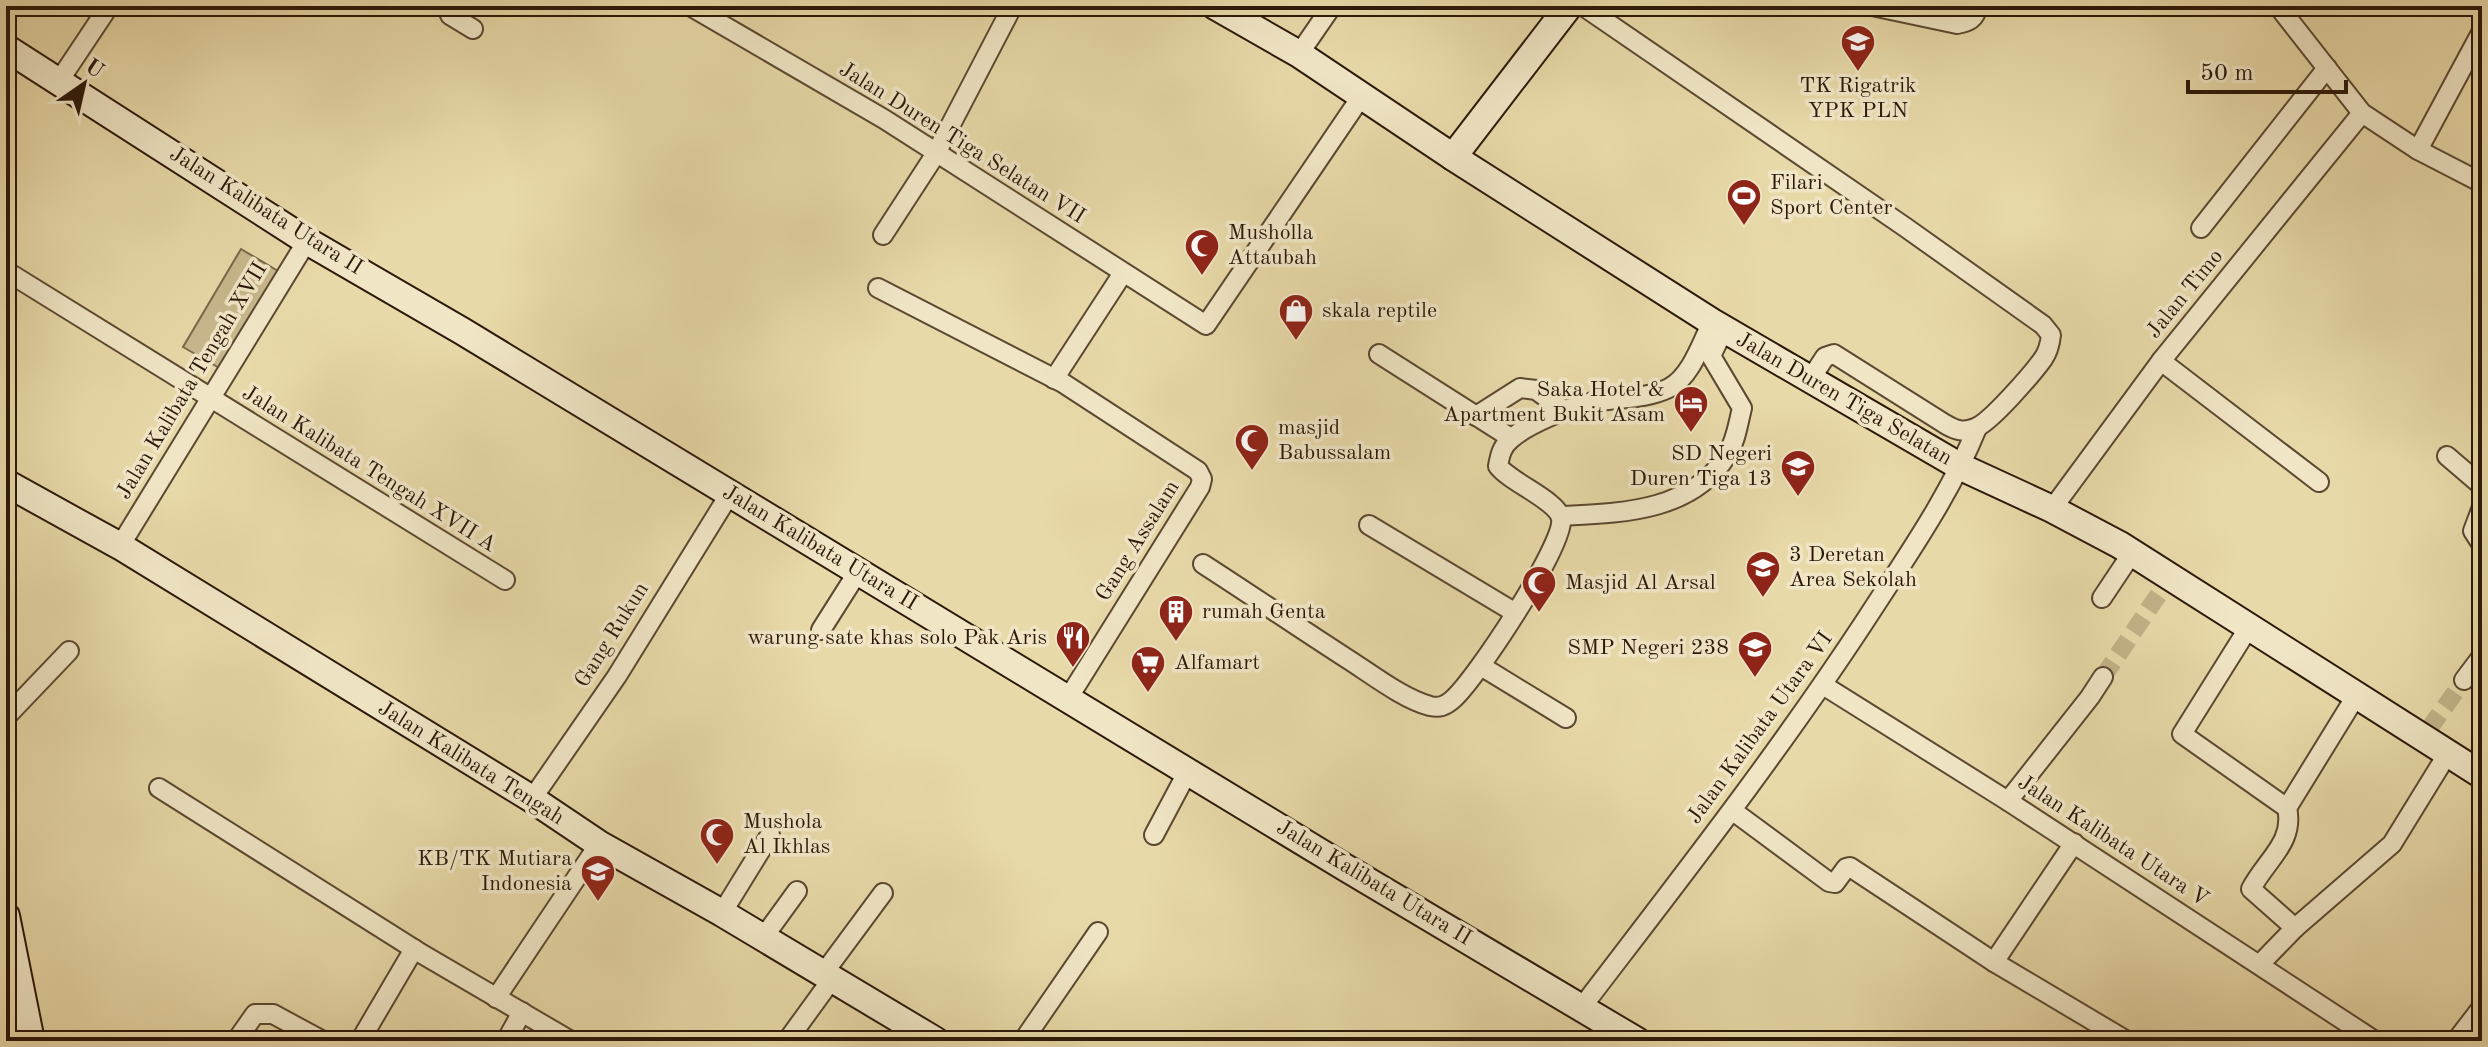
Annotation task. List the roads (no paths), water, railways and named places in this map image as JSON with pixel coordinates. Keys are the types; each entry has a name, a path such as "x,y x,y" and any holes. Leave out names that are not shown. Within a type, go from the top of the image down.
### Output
{"street":[{"path":"59,81 109,6"},
{"path":"447,6 450,15 473,29"},
{"name":"Jalan Duren Tiga Selatan","path":"1215,6 1363,94 1453,157 1718,325 1961,467 2052,509 2132,553 2356,696 2426,733 2448,753 2482,775"},
{"path":"1299,54 1332,6"},
{"path":"1453,157 1569,6"},
{"path":"1583,6 1905,227 2048,329 2051,335 2044,358 1986,422 1964,431 1954,430 1834,354 1825,357 1810,380"},
{"path":"1872,6 1957,24 1968,22 1977,14 1978,6"},
{"path":"2278,6 2362,113 2418,150 2482,183"},
{"name":"Jalan Duren Tiga Selatan VII","path":"698,8 884,119 935,155 1206,325 1363,94"},
{"path":"883,235 935,155 1010,11"},
{"path":"2418,150 2482,31"},
{"name":"Jalan Kalibata Utara II","path":"6,48 307,241 462,331 1346,868 1637,1041"},
{"path":"2201,228 2327,68"},
{"name":"Jalan Timo","path":"2052,509 2161,361 2362,113"},
{"name":"Jalan Kalibata Tengah XVII","path":"120,546 307,241"},
{"name":"Jalan Kalibata Tengah XVII A","path":"6,271 505,580"},
{"path":"878,288 1054,379 1123,273"},
{"path":"1203,564 1411,698 1442,707 1453,699 1481,666 1547,561 1561,529 1561,516 1555,507 1505,476 1498,466 1500,451 1511,438 1565,411 1589,403 1654,393 1671,387 1683,376 1718,325"},
{"path":"1561,516 1646,509 1678,497 1706,480 1727,456 1735,439 1742,408 1711,356 1718,325"},
{"path":"1379,354 1511,438"},
{"path":"1695,355 1718,369"},
{"path":"2161,361 2319,482"},
{"name":"Gang Assalam","path":"1054,379 1198,471 1202,479 1200,487 1069,697"},
{"path":"1476,416 1520,388 1536,390 1565,411"},
{"name":"Jalan Kalibata Utara VI","path":"1582,1007 1733,811 1823,685 1961,467 1977,428"},
{"path":"2447,456 2482,486"},
{"name":"Jalan Kalibata Tengah","path":"6,483 120,546 532,799 599,844 722,913 936,1041"},
{"name":"Gang Rukun","path":"532,799 617,676 729,495"},
{"path":"2482,507 2473,531 2482,545"},
{"path":"1369,525 1514,612"},
{"path":"2102,598 2132,553"},
{"path":"821,630 859,570"},
{"path":"2249,627 2182,734 2287,808 2291,825 2286,838 2251,889 2295,928"},
{"path":"6,717 69,651"},
{"path":"2464,680 2482,656"},
{"path":"1481,666 1566,718"},
{"path":"2008,801 2103,677"},
{"name":"Jalan Kalibata Utara V","path":"1823,685 2074,843 2375,1041"},
{"path":"2287,808 2356,696"},
{"path":"2260,964 2295,928 2392,844 2448,753"},
{"path":"1154,835 1188,771"},
{"path":"159,788 414,949 571,1041"},
{"path":"1733,811 1829,882 1835,883 1850,867 1994,962 2127,1041"},
{"path":"722,913 770,835"},
{"path":"1994,962 2074,843"},
{"path":"496,998 599,844"},
{"path":"763,938 797,891"},
{"path":"787,1041 883,893"},
{"path":"6,916 31,1041"},
{"path":"1023,1041 1098,932"},
{"path":"360,1041 414,949"},
{"path":"2456,1041 2482,1007"},
{"path":"506,1041 522,1012"},
{"path":"236,1041 255,1014 273,1014 323,1041"}],"tunnel":[{"path":"2103,677 2171,576"},
{"path":"2429,729 2464,680"}],"place":[{"name":"TK Rigatrik YPK PLN","path":"1858,73"},
{"name":"Filari Sport Center","path":"1744,227"},
{"name":"Musholla Attaubah","path":"1202,277"},
{"name":"skala reptile","path":"1296,342"},
{"name":"Saka Hotel & Apartment Bukit Asam","path":"1691,434"},
{"name":"masjid Babussalam","path":"1252,472"},
{"name":"SD Negeri Duren Tiga 13","path":"1798,498"},
{"name":"3 Deretan Area Sekolah","path":"1763,599"},
{"name":"Masjid Al Arsal","path":"1539,614"},
{"name":"rumah Genta","path":"1176,643"},
{"name":"warung sate khas solo Pak Aris","path":"1073,669"},
{"name":"SMP Negeri 238","path":"1755,679"},
{"name":"Alfamart","path":"1148,694"},
{"name":"Mushola Al Ikhlas","path":"717,866"},
{"name":"KB/TK Mutiara Indonesia","path":"598,903"}]}
